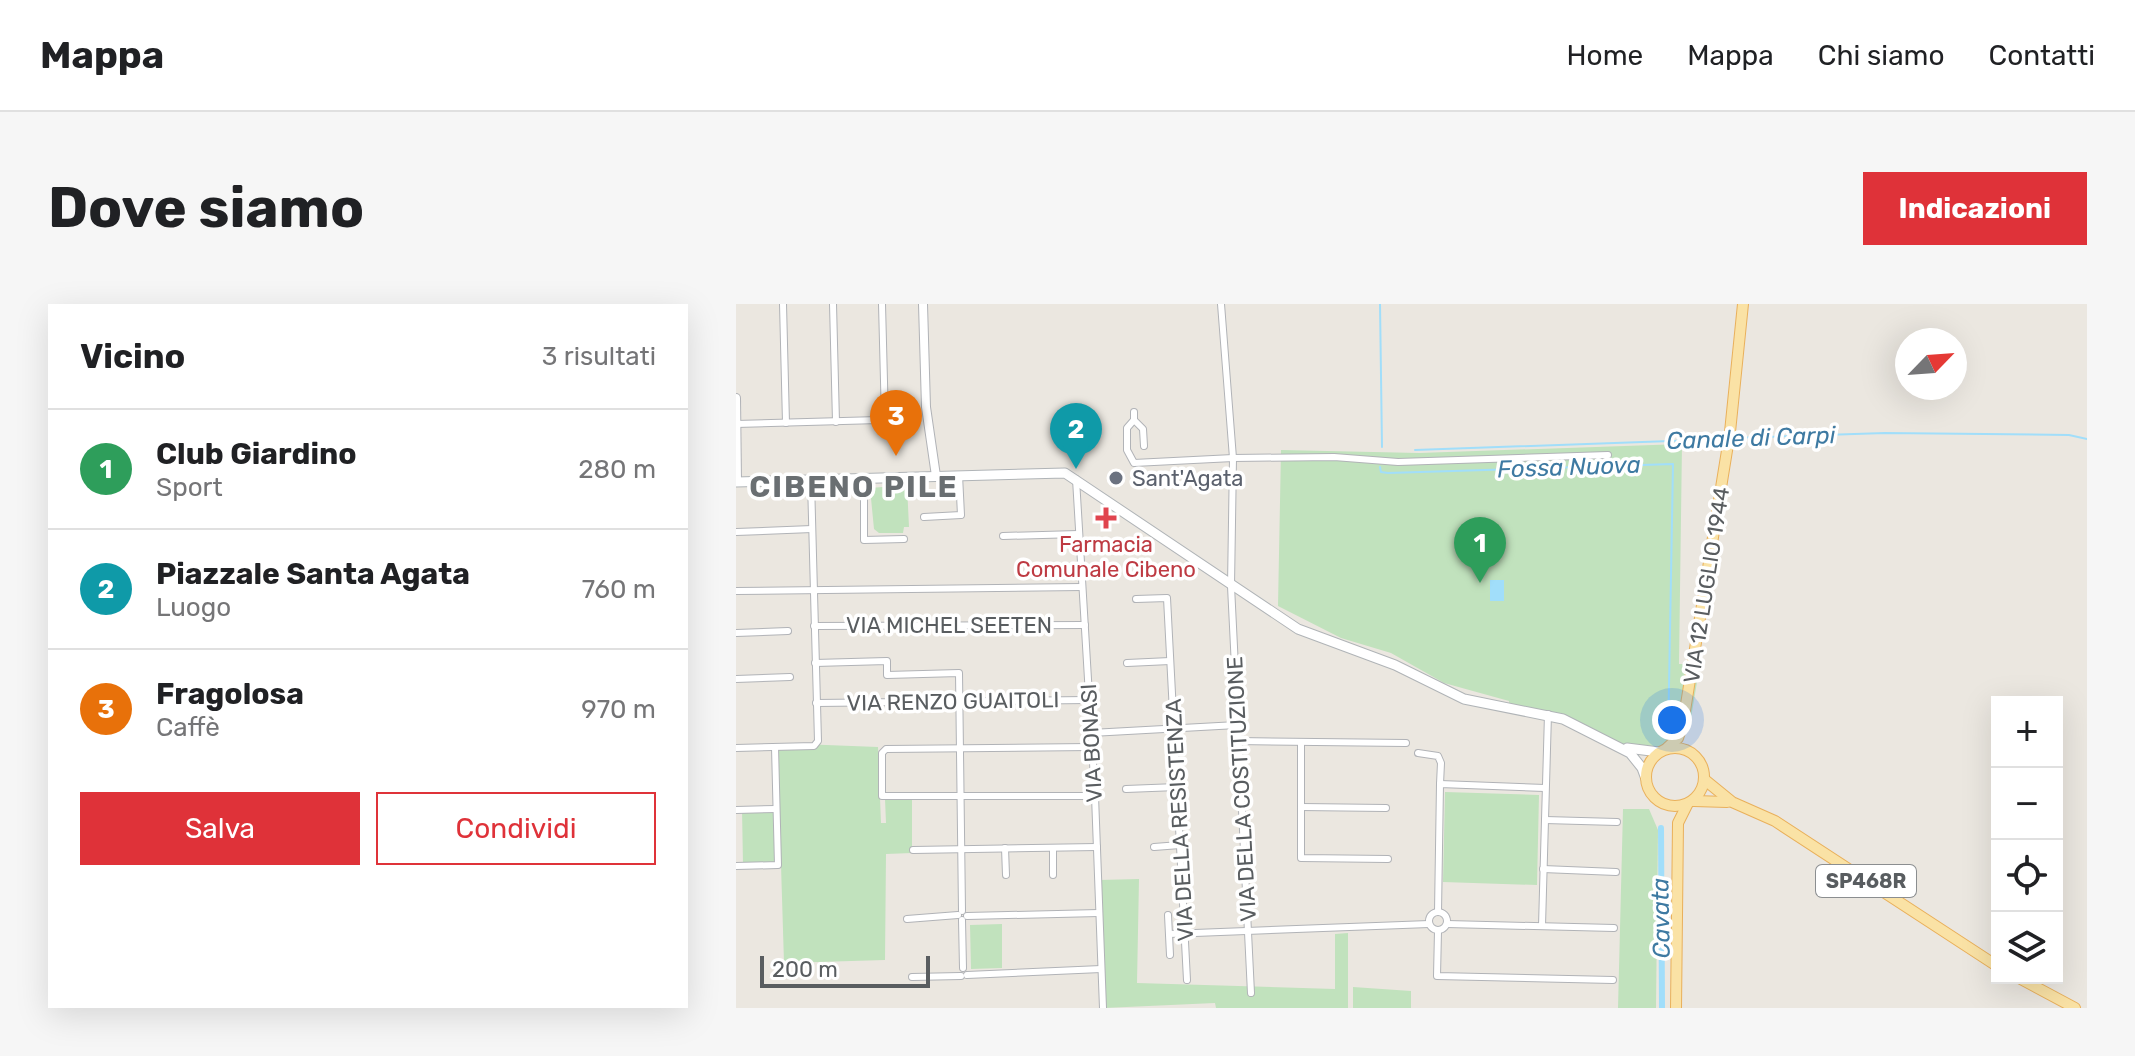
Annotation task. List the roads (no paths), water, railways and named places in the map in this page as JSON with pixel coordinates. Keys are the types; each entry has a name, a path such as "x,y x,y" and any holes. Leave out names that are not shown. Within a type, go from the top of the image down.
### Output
{"main road":[{"name":"VIA 12 LUGLIO 1944","path":"1683,723 1728,448 1743,304"},
{"path":"737,482 864,480 1054,471 1076,479 1231,586 1312,636 1395,665 1464,699 1548,714 1620,747 1638,760 1651,794 1663,804 1677,834"},
{"path":"1646,779 1649,764 1678,738 1683,723"},
{"path":"1620,747 1691,752 1683,723"},
{"name":"SP468R","path":"1691,752 1702,764 1705,780 1732,802 1775,821 1991,962"},
{"path":"1676,1008 1677,834 1690,803 1705,780"},
{"name":"SP468R","path":"1663,804 1732,802"},
{"path":"2030,984 2075,1008"}],"street":[{"path":"783,304 786,423"},
{"path":"833,304 836,422"},
{"path":"882,304 885,420"},
{"path":"923,304 926,407 936,476"},
{"name":"VIA DELLA COSTITUZIONE","path":"1221,304 1233,458 1231,586 1251,993"},
{"path":"736,398 737,482"},
{"path":"1134,412 1134,420 1127,428 1127,450 1134,463 1334,457 1398,462 1608,455"},
{"path":"736,424 915,419"},
{"path":"1134,420 1143,429 1144,446"},
{"path":"924,517 961,515 959,475"},
{"name":"VIA BONASI","path":"1076,479 1095,796 1103,1008"},
{"path":"864,480 864,540 904,539"},
{"path":"736,748 817,744 811,481"},
{"path":"736,532 812,529"},
{"path":"1003,536 1078,534"},
{"path":"736,591 1082,587"},
{"name":"VIA DELLA RESISTENZA","path":"1136,599 1167,598 1187,980"},
{"name":"VIA MICHEL SEETEN","path":"814,626 1085,625"},
{"path":"736,633 788,631"},
{"path":"815,663 887,661 887,675 959,673 964,973"},
{"path":"1127,663 1170,661"},
{"path":"736,679 790,677"},
{"name":"VIA RENZO GUAITOLI","path":"816,703 1089,700"},
{"path":"1542,926 1548,714"},
{"path":"1091,733 1237,725"},
{"path":"1237,741 1406,743"},
{"path":"1301,742 1301,858 1388,859"},
{"path":"736,866 778,865 775,747"},
{"path":"1091,747 884,750 882,796 1095,796"},
{"path":"1418,753 1438,756 1438,912"},
{"path":"1440,784 1545,788"},
{"path":"1126,789 1177,787"},
{"path":"1301,807 1386,808"},
{"path":"736,810 776,809"},
{"path":"1545,820 1617,822"},
{"path":"1154,847 1180,845"},
{"path":"913,850 1097,847"},
{"path":"1005,848 1006,875"},
{"path":"1053,848 1053,875"},
{"path":"1543,869 1616,872"},
{"path":"1429,924 1430,918 1438,912"},
{"path":"1438,912 1445,916 1447,924"},
{"path":"907,919 1099,913"},
{"path":"1168,915 1170,955"},
{"path":"1169,934 1429,924 1438,931"},
{"path":"1438,931 1447,924 1614,928"},
{"path":"1438,931 1437,976 1613,980"},
{"path":"912,977 1101,969"}],"water":[{"path":"1490,580 1504,580 1504,601 1490,601"}],"waterway":[{"name":"Fossa Nuova","path":"1380,304 1382,447"},
{"name":"Canale di Carpi","path":"1732,438 1885,433 2069,435 2087,439"},
{"name":"Canale di Carpi","path":"1415,450 1726,439"},
{"name":"Fossa Nuova","path":"1380,467 1381,472 1388,473 1673,464 1668,742"},
{"name":"Cavata","path":"1661,828 1662,1008"}],"place":[{"name":"Fragolosa","path":"896,456"},
{"name":"Piazzale Santa Agata","path":"1076,469"},
{"name":"Sant'Agata","path":"1116,478"},
{"name":"Farmacia Comunale Cibeno","path":"1106,518"},
{"name":"Club Giardino","path":"1480,583"}],"district":[{"name":"CIBENO PILE","path":"854,487"}]}
